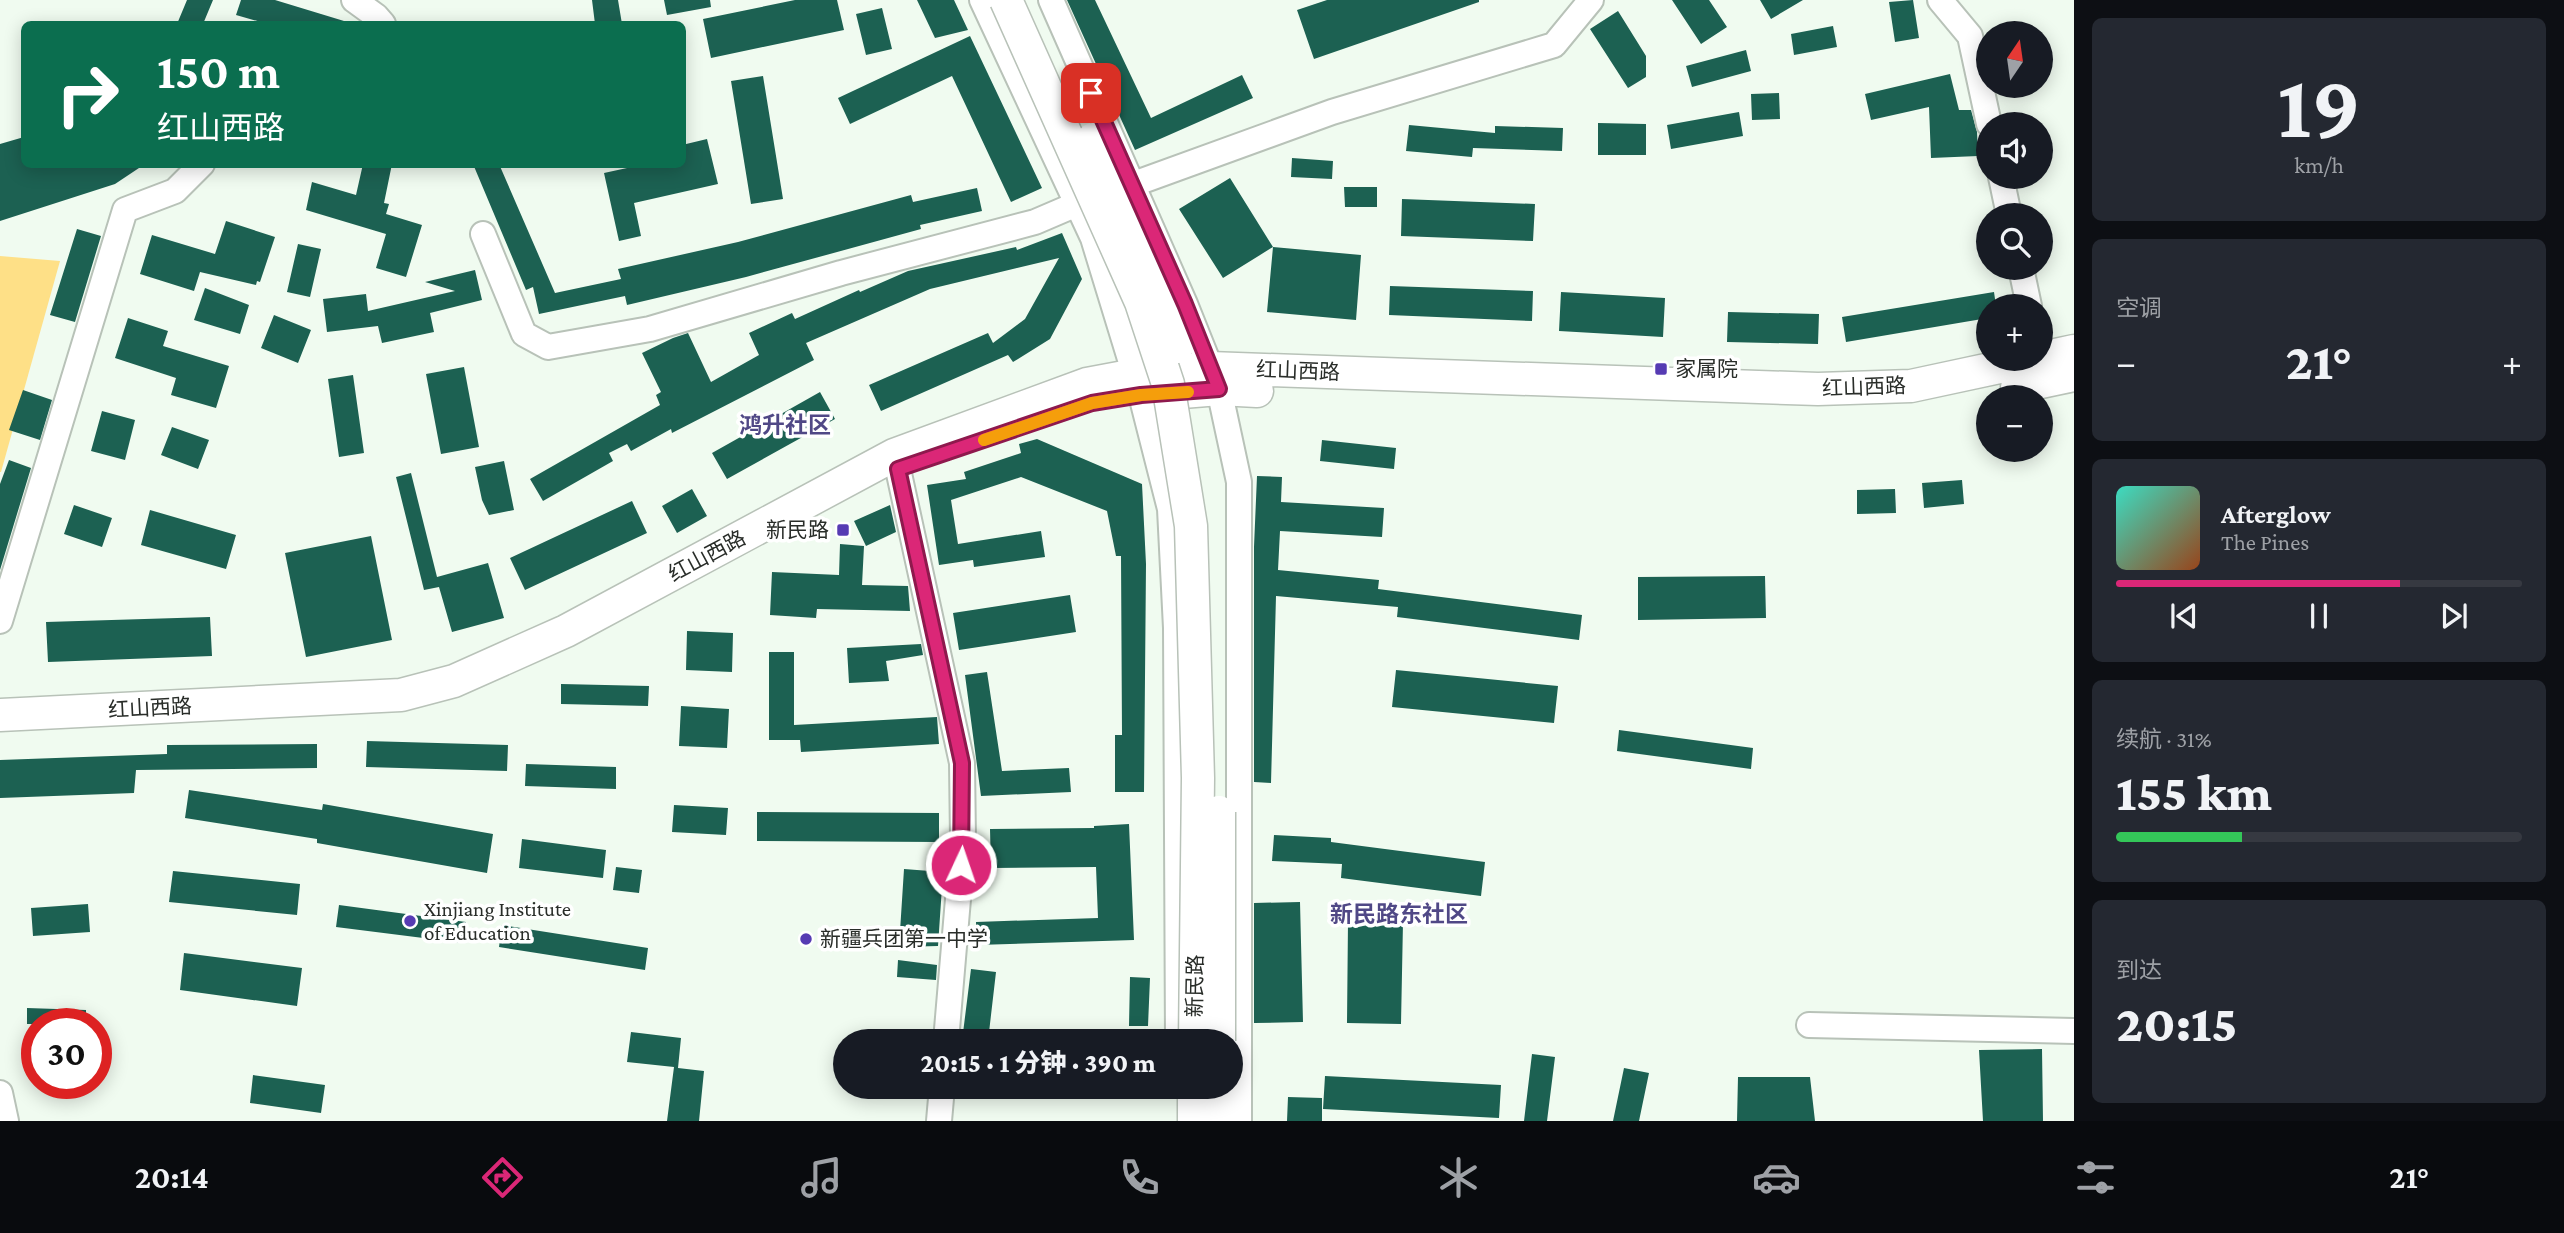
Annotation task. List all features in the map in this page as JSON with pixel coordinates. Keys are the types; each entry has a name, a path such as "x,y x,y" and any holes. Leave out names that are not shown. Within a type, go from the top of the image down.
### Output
{"main road":[{"name":"新民路","path":"1006,0 1141,302 1168,384 1191,526 1198,778 1195,1029"},
{"name":"新民路","path":"1029,0 1162,294 1189,392 1211,518 1219,798 1220,1029"},
{"name":"红山西路","path":"2053,367 2074,351"},
{"name":"红山西路","path":"0,715 401,695 454,681 566,631 894,455 1087,384 1138,385 1214,379 1840,408 1907,406 2042,371"},
{"name":"红山西路","path":"0,725 405,704 452,694 576,645 716,571 898,469 1138,385"},
{"path":"1194,1099 1194,1121"},
{"path":"1220,1099 1220,1121"}],"street":[{"path":"354,0 380,21"},
{"path":"982,0 1093,238 1138,385 1170,509 1176,628 1178,1029"},
{"path":"1051,0 1185,304 1214,379 1239,482 1239,1121"},
{"path":"1131,185 1332,112 1554,45 1591,0"},
{"path":"1940,0 1970,36 1986,112"},
{"path":"0,621 125,210 175,191 198,168"},
{"path":"483,234 524,334 548,347 650,329 841,273 1035,222 1077,204"},
{"path":"898,469 962,763 963,840 947,1029"},
{"path":"1809,1026 2074,1031"},
{"path":"0,1093 6,1121"},
{"path":"939,1121 941,1099"},
{"path":"1178,1099 1178,1121"}],"shaded area":[{"path":"0,256 60,261 1,472 0,472"}],"building":[{"path":"187,0 213,0 204,21 178,21"},
{"path":"241,0 275,0 344,21 257,21 236,15"},
{"path":"592,0 618,0 622,21 595,21"},
{"path":"664,0 710,0 711,7 667,15"},
{"path":"795,0 837,0 844,30 711,58 703,19"},
{"path":"917,0 954,0 968,30 935,38"},
{"path":"1067,0 1095,0 1151,118 1242,75 1253,98 1135,150"},
{"path":"1327,0 1479,2 1314,59 1297,10"},
{"path":"1672,0 1709,0 1727,27 1701,44"},
{"path":"1760,0 1803,0 1771,19"},
{"path":"1913,0 1919,38 1895,42 1889,2"},
{"path":"882,8 892,49 866,55 856,14"},
{"path":"1618,11 1646,56 1646,77 1628,88 1590,29"},
{"path":"1833,26 1837,47 1794,55 1791,34"},
{"path":"970,36 1042,188 1011,202 952,76 850,124 838,98"},
{"path":"1746,50 1751,71 1692,87 1686,66"},
{"path":"1950,74 1959,110 1971,110 1976,128 1976,156 1931,158 1929,107 1871,120 1865,94"},
{"path":"763,76 783,199 751,204 731,81"},
{"path":"1779,93 1780,119 1752,120 1751,94"},
{"path":"1739,112 1743,136 1671,149 1667,125"},
{"path":"1598,123 1646,124 1646,155 1598,155"},
{"path":"1409,125 1495,133 1495,126 1563,128 1562,151 1473,148 1472,157 1406,151"},
{"path":"21,138 21,168 139,168 115,184 0,221 0,144"},
{"path":"707,139 718,184 634,203 641,236 619,241 604,173 627,168 686,168 686,144"},
{"path":"1292,158 1333,161 1332,179 1291,177"},
{"path":"362,168 391,168 384,203 389,204 386,214 422,225 406,277 376,268 386,234 306,210 312,182 356,195"},
{"path":"475,168 501,168 555,293 621,279 618,269 738,242 911,195 913,202 977,188 982,211 920,225 921,229 746,277 627,305 625,296 539,314 533,287 526,290"},
{"path":"1230,178 1273,247 1223,278 1179,209"},
{"path":"1344,187 1377,187 1377,207 1345,207"},
{"path":"1402,199 1535,204 1533,241 1401,236"},
{"path":"226,221 275,237 260,282 257,281 256,285 200,272 194,291 140,274 152,235 215,254"},
{"path":"77,229 101,236 75,322 50,315"},
{"path":"1062,233 1082,279 1050,339 1013,362 1008,355 881,411 869,385 988,333 993,343 1025,319 1059,258 930,289 806,343 814,360 672,433 671,429 631,451 627,444 609,453 613,461 543,501 530,479 660,405 656,395 661,392 642,353 673,338 688,333 711,382 759,355 749,333 792,313 795,319 908,271 1016,247 1017,250"},
{"path":"298,244 321,249 310,297 287,292"},
{"path":"1273,247 1361,255 1356,320 1267,312"},
{"path":"475,270 482,300 430,313 434,332 382,343 378,326 327,332 323,299 366,294 368,311 455,291 425,282"},
{"path":"1390,286 1533,291 1532,321 1389,315"},
{"path":"205,288 249,305 240,334 194,320"},
{"path":"1561,292 1665,298 1663,337 1559,331"},
{"path":"1976,295 1976,320 1846,342 1842,317"},
{"path":"1728,312 1819,314 1818,344 1727,342"},
{"path":"274,315 311,330 298,363 261,348"},
{"path":"128,318 168,331 163,346 229,366 216,408 171,395 176,378 115,358"},
{"path":"464,367 479,447 441,454 426,374"},
{"path":"353,375 364,453 339,457 328,379"},
{"path":"23,390 52,400 40,440 9,430"},
{"path":"820,392 835,419 727,479 712,453"},
{"path":"102,411 135,420 125,460 91,451"},
{"path":"172,427 209,440 198,469 161,455"},
{"path":"1037,439 1142,484 1146,564 1144,792 1115,792 1115,735 1122,735 1121,556 1116,556 1107,511 1021,477 951,500 958,544 1041,531 1045,557 974,567 973,560 939,565 927,485 966,479 964,472 1021,453 1019,444"},
{"path":"1322,440 1396,448 1394,469 1320,461"},
{"path":"9,460 31,468 0,570 0,484"},
{"path":"504,461 514,510 489,515 482,500 475,467"},
{"path":"411,473 437,577 488,563 504,618 452,632 439,587 424,590 396,477"},
{"path":"1257,476 1282,477 1281,502 1384,508 1382,537 1280,531 1278,570 1379,580 1378,589 1582,615 1579,640 1397,617 1398,607 1276,596 1271,783 1254,782 1254,547"},
{"path":"1962,480 1964,504 1924,508 1922,483"},
{"path":"692,489 707,516 677,533 662,506"},
{"path":"1895,489 1896,513 1857,514 1857,490"},
{"path":"632,501 647,533 525,590 510,558"},
{"path":"74,505 112,518 102,547 64,534"},
{"path":"890,505 896,532 866,546 854,521"},
{"path":"150,510 236,535 226,569 141,545"},
{"path":"371,536 392,640 306,657 285,553"},
{"path":"840,544 864,546 862,585 908,586 910,611 817,609 816,618 770,615 772,572 839,575"},
{"path":"1765,576 1766,618 1638,620 1638,577"},
{"path":"1070,595 1076,632 959,650 953,613"},
{"path":"210,617 212,656 48,662 46,622"},
{"path":"687,631 733,633 732,672 686,670"},
{"path":"921,644 923,655 886,661 889,681 849,683 847,648"},
{"path":"769,652 794,652 794,725 937,717 939,744 801,752 800,740 769,740"},
{"path":"1396,670 1558,686 1554,723 1392,707"},
{"path":"987,672 1002,771 1069,768 1071,792 981,796 965,675"},
{"path":"561,684 649,686 648,706 561,704"},
{"path":"681,706 729,709 727,748 679,746"},
{"path":"1619,730 1753,748 1751,769 1617,751"},
{"path":"367,741 508,745 507,771 366,767"},
{"path":"317,744 317,768 136,770 134,793 0,798 0,760 167,754 167,745"},
{"path":"526,764 616,767 616,789 525,786"},
{"path":"189,790 322,810 323,804 493,834 487,873 317,843 317,839 185,818"},
{"path":"674,805 728,808 726,835 672,832"},
{"path":"757,812 939,813 939,842 757,841"},
{"path":"1129,824 1134,940 977,945 976,922 1098,918 1096,867 991,868 990,829 1094,828"},
{"path":"1274,835 1331,838 1331,842 1485,862 1481,896 1341,878 1342,864 1272,861"},
{"path":"522,839 606,850 603,878 519,868"},
{"path":"616,867 642,870 639,893 613,890"},
{"path":"904,869 943,872 938,946 899,947"},
{"path":"173,871 300,884 297,915 169,902"},
{"path":"1300,902 1303,1022 1254,1023 1254,903"},
{"path":"88,904 90,932 33,936 31,908"},
{"path":"339,905 466,922 463,943 336,927"},
{"path":"1348,921 1403,922 1401,1024 1347,1023"},
{"path":"502,925 648,948 645,970 499,947"},
{"path":"184,953 302,968 297,1006 180,990"},
{"path":"898,960 937,965 936,980 897,977"},
{"path":"971,969 996,972 989,1029 964,1029"},
{"path":"1130,977 1150,978 1148,1026 1129,1026"},
{"path":"631,1032 681,1038 678,1068 704,1071 699,1121 667,1121 674,1067 627,1062"},
{"path":"2042,1049 2043,1121 1983,1121 1979,1050"},
{"path":"1532,1054 1555,1057 1547,1121 1524,1121"},
{"path":"1624,1068 1649,1073 1639,1121 1613,1121"},
{"path":"253,1075 325,1085 321,1113 250,1103"},
{"path":"1325,1076 1501,1085 1499,1118 1323,1109"},
{"path":"1738,1077 1810,1077 1815,1121 1737,1121"},
{"path":"1288,1097 1322,1098 1322,1121 1287,1121"}],"slow traffic":[{"path":"984,440 1092,403 1141,395 1188,392"}],"place":[{"name":"家属院","path":"1661,369"},
{"name":"新民路","path":"843,530"},
{"name":"Xinjiang Institute of Education","path":"410,921"},
{"name":"新疆兵团第一中学","path":"806,939"}],"district":[{"name":"鸿升社区","path":"785,425"},
{"name":"新民路东社区","path":"1399,914"}],"route":[{"path":"961,865 962,763 898,469 1092,403 1141,395 1219,389 1185,304 1091,93"}]}
